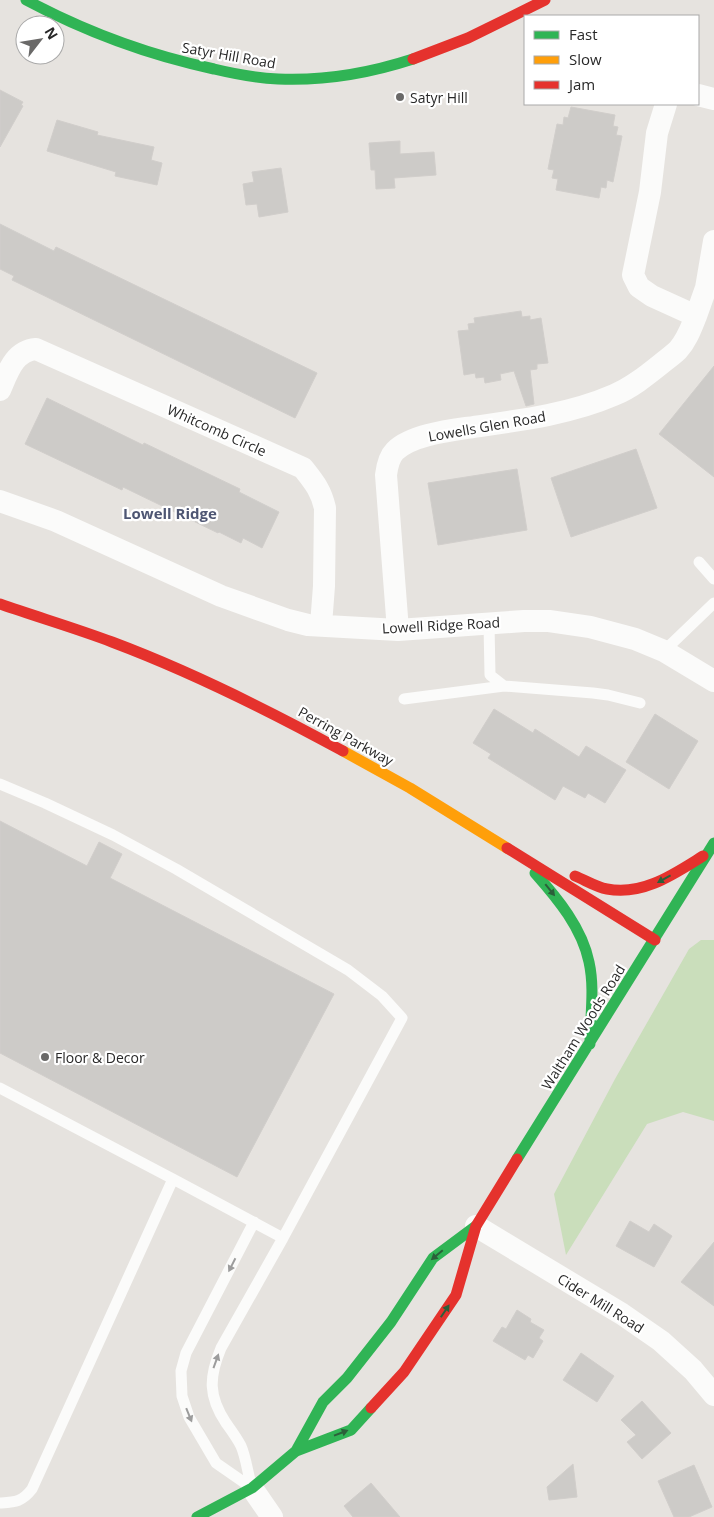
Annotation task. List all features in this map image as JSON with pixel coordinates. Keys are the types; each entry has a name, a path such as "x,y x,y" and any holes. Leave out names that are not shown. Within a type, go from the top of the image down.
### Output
{"street":[{"name":"Satyr Hill Road","path":"26,0 59,18 97,35 165,58 247,76 285,79 320,78 353,74 389,66 455,43 545,0"},
{"path":"699,95 714,99"},
{"path":"666,105 658,133 650,192 633,275 640,286 652,296 696,316"},
{"name":"Lowells Glen Road","path":"398,630 386,475 393,452 414,439 454,430 544,416 572,409 614,396 640,381 678,350 686,338 706,288 714,242"},
{"name":"Whitcomb Circle","path":"0,390 16,357 24,352 36,349 303,468 317,486 325,508 324,586 321,625"},
{"name":"Lowell Ridge Road","path":"0,502 56,521 221,596 288,620 308,625 398,630 549,621 590,627 635,639 664,651 714,681"},
{"name":"Perring Parkway","path":"0,604 112,642 238,697 297,726 410,788 655,940"},
{"name":"Waltham Woods Road","path":"196,1517 252,1488 296,1451 351,1430 404,1372 456,1295 476,1226 714,843"},
{"path":"517,854 605,888 624,891 639,890 658,882 706,854"},
{"path":"517,854 551,890 584,944 589,963 591,990 590,1044"},
{"name":"Waltham Woods Road","path":"296,1451 323,1402 347,1378 391,1322 432,1258 476,1226"},
{"name":"Cider Mill Road","path":"476,1226 622,1314 661,1341 693,1370 714,1395"},
{"path":"252,1488 272,1517"}],"lane":[{"path":"699,562 714,579"},
{"path":"664,651 714,603"},
{"path":"489,624 490,675 504,686"},
{"path":"404,699 504,686 593,693 640,703"},
{"path":"0,784 113,835 193,879 348,970 382,996 402,1018 221,1348 214,1365 212,1381 214,1400 241,1446 252,1488"},
{"path":"0,1088 283,1238"},
{"path":"0,1503 15,1502 25,1498 32,1489 173,1179"},
{"path":"252,1488 216,1463 201,1440 189,1417 182,1396 181,1371 186,1353 254,1222"}],"green space":[{"path":"701,940 714,940 714,1121 683,1112 647,1124 566,1255 554,1194 615,1079 689,949"}],"building":[{"path":"0,90 23,102 21,105 23,106 0,147"},
{"path":"571,107 615,115 613,126 618,127 616,135 622,136 613,182 607,180 606,188 601,187 599,198 556,190 558,179 552,178 554,170 548,169 557,124 563,125 564,117 568,118"},
{"path":"57,120 98,132 97,135 154,147 151,160 162,163 157,185 115,176 116,172 47,151"},
{"path":"400,141 400,154 434,152 436,175 394,178 395,188 376,189 375,170 371,170 369,143"},
{"path":"281,168 288,212 259,217 257,204 246,205 243,184 254,182 252,172"},
{"path":"0,224 54,251 56,247 317,373 295,418 12,280 14,276 0,269"},
{"path":"521,311 522,317 530,316 530,320 541,318 548,363 537,364 537,369 530,370 534,404 526,406 514,371 500,374 501,380 485,383 484,377 476,378 475,373 464,375 458,331 469,330 468,324 475,323 474,318"},
{"path":"714,366 714,477 659,434"},
{"path":"47,398 143,445 144,443 240,489 239,492 279,512 262,548 243,538 241,543 218,533 123,487 122,490 25,444"},
{"path":"636,449 657,508 571,537 551,478"},
{"path":"517,469 527,530 438,545 428,483"},
{"path":"494,709 533,733 535,729 579,757 586,746 626,770 605,803 588,793 585,798 563,786 555,800 488,758 491,754 473,743"},
{"path":"655,714 698,741 669,789 626,762"},
{"path":"0,821 87,866 99,842 122,854 110,878 334,994 237,1177 0,1053"},
{"path":"630,1221 649,1232 654,1224 672,1236 654,1267 616,1246"},
{"path":"714,1242 714,1306 681,1282"},
{"path":"517,1310 531,1319 530,1322 544,1330 539,1338 543,1341 533,1358 528,1355 525,1360 493,1341 502,1327 506,1329"},
{"path":"581,1353 614,1376 597,1402 563,1380"},
{"path":"642,1401 671,1433 642,1459 627,1442 636,1435 621,1420"},
{"path":"573,1464 577,1497 549,1500 547,1487"},
{"path":"694,1465 712,1507 689,1517 674,1517 658,1481"},
{"path":"371,1483 400,1517 353,1517 344,1506"}],"traffic: fast":[{"path":"26,0 94,32 141,49 165,57 246,76 278,79 312,79 363,72 413,59"},
{"path":"517,1159 714,843"},
{"path":"535,873 568,915 586,949 592,982 590,1044"},
{"path":"296,1451 323,1402 347,1378 391,1322 433,1258 476,1226"},
{"path":"197,1517 252,1488 296,1451 351,1430 371,1408"}],"traffic: slow":[{"path":"343,751 410,788 507,848"}],"traffic: jam":[{"path":"413,59 468,38 545,0"},
{"path":"0,604 98,637 171,666 258,706 343,751"},
{"path":"507,848 655,940"},
{"path":"575,876 607,889 633,889 658,882 703,856"},
{"path":"371,1408 404,1372 456,1295 476,1226 517,1159"}],"place":[{"name":"Satyr Hill","path":"400,97"},
{"name":"Floor & Decor","path":"45,1057"}],"district":[{"name":"Lowell Ridge","path":"170,513"}]}
